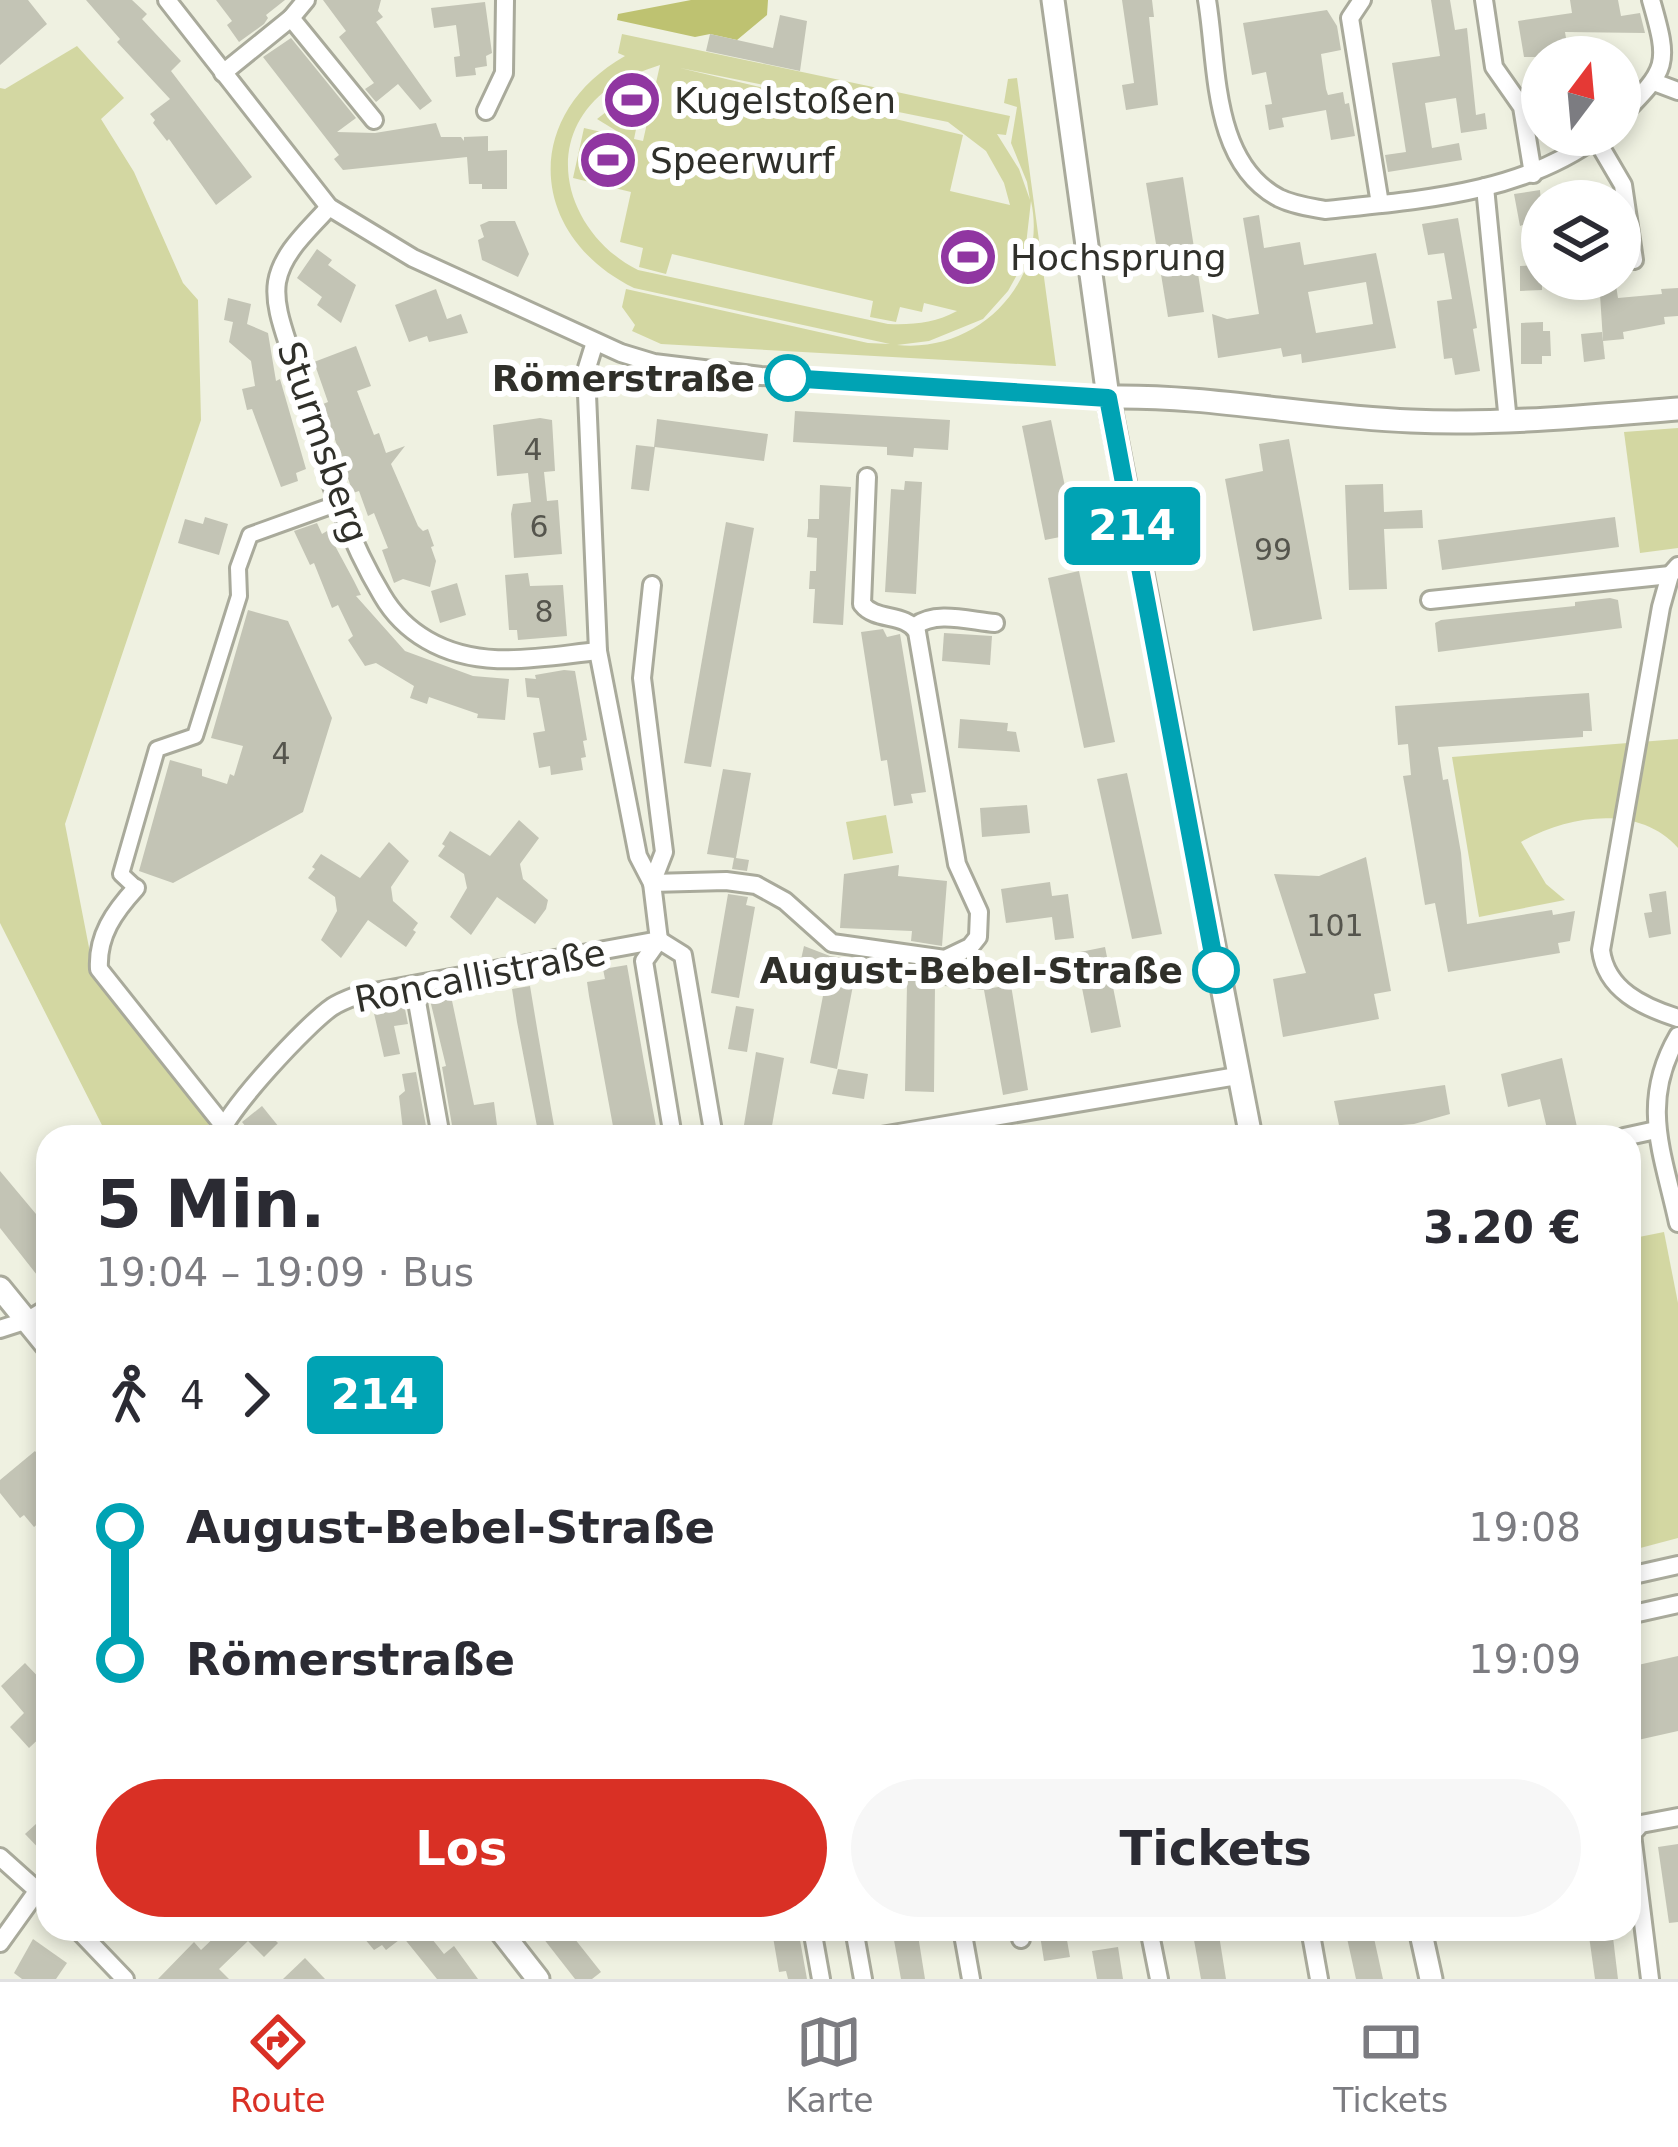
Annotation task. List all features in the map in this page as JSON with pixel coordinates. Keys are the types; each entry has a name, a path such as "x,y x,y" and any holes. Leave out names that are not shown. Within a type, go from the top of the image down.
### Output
{"street":[{"path":"167,0 329,207 413,258 595,342 654,363 761,376 1108,398 1199,398 1408,421 1508,422 1678,409"},
{"path":"223,73 291,18 306,0"},
{"path":"486,111 504,73 506,0"},
{"path":"1053,0 1108,398 1248,1125"},
{"path":"1207,0 1228,134 1257,182 1277,197 1324,210 1380,204 1485,187 1533,174 1565,156"},
{"path":"1362,0 1350,18 1380,204"},
{"path":"1477,0 1494,68 1522,107 1533,174"},
{"path":"1641,95 1654,82 1664,57 1651,0"},
{"path":"291,18 374,120"},
{"path":"1654,82 1678,91"},
{"path":"1485,187 1508,422"},
{"name":"Sturmsberg","path":"329,207 282,264 276,298 327,474 385,600 403,623 448,650 507,661 598,651"},
{"path":"595,342 586,371 598,651 638,856 652,884 659,940 644,961 671,1125"},
{"path":"867,477 862,604 872,613 915,626"},
{"path":"216,1125 99,969 98,949 115,911 136,888 121,874 158,749 195,736 239,596 238,568 250,535 339,503"},
{"path":"1430,600 1675,569 1661,608 1601,950 1604,967 1617,986 1654,1010 1678,1018"},
{"path":"652,585 642,678 664,852 652,884"},
{"path":"915,626 937,617 995,623"},
{"path":"652,884 726,881 756,885 784,901 832,943 945,959 970,947 978,937 979,912 957,864 915,626"},
{"path":"659,940 683,955 712,1125"},
{"name":"Roncallistraße","path":"224,1125 232,1108 332,1007 358,994 659,940"},
{"path":"414,986 440,1125"},
{"path":"1678,1036 1655,1097 1656,1130 1678,1222"},
{"path":"946,1125 1237,1076"},
{"path":"1641,1133 1656,1130"},
{"path":"0,1288 36,1331"},
{"path":"0,1329 36,1315"},
{"path":"1641,1573 1678,1565"},
{"path":"1641,1612 1678,1604"},
{"path":"1641,1824 1678,1817"},
{"path":"0,1857 36,1889"},
{"path":"0,1943 36,1903"},
{"path":"1641,1917 1650,1979"},
{"path":"88,1941 125,1979"},
{"path":"508,1941 538,1979"},
{"path":"814,1941 820,1979"},
{"path":"856,1941 863,1979"},
{"path":"964,1941 970,1979"},
{"path":"1151,1941 1159,1979"},
{"path":"1312,1941 1319,1979"},
{"path":"1423,1941 1431,1979"}],"green space":[{"path":"691,0 768,0 767,15 737,40 710,34 695,37 617,20 618,14"},
{"path":"622,34 1010,116 1006,135 997,134 1019,169 1030,200 1011,143 1017,107 1004,103 1008,79 1017,78 1056,366 661,344 632,331 635,325 622,307 626,289 890,344 634,288 599,266 573,238 557,207 551,175 554,142 568,110 591,81 625,56 618,53","holes":["660,65 643,141 634,139 646,81 597,119 628,138 584,128 573,178 631,192 620,242 643,248 639,267 666,274 672,254 873,301 870,317 896,322 900,307 922,312 924,303 957,311 924,322 888,324 638,270 614,254 579,211 568,160 573,134 587,110 627,77","680,68 948,122 986,151 1010,205 950,191 963,135","1031,201 1034,231 1029,259 1001,307 979,325 954,338 897,345 929,341 983,319 1008,291 1024,262"]},
{"path":"77,46 124,98 101,119 134,172 183,283 198,300 201,420 65,824 93,968 213,1115 208,1125 102,1125 0,923 0,88"},
{"path":"1678,428 1678,548 1640,553 1624,432"},
{"path":"1678,739 1678,848 1662,834 1624,820 1603,818 1560,825 1521,842 1546,884 1565,900 1479,917 1452,757"},
{"path":"886,815 893,853 853,860 846,822"},
{"path":"1664,1232 1678,1303 1678,1538 1641,1548 1641,1237"}],"building":[{"path":"0,0 28,0 47,24 0,65"},
{"path":"86,0 132,0 147,14 142,19 181,61 171,71 252,177 216,205 153,123 150,114 170,99"},
{"path":"216,0 285,0 239,42 227,25 232,21"},
{"path":"323,0 381,0 378,11 383,17 376,22 432,101 420,110 398,84 376,102 365,89 374,83 339,37 346,31"},
{"path":"1122,0 1152,0 1154,17 1149,17 1158,105 1126,110 1122,85 1134,83"},
{"path":"1431,0 1450,0 1455,30 1467,28 1476,115 1485,113 1487,129 1461,133 1456,98 1425,103 1432,148 1459,143 1462,160 1388,172 1385,155 1406,152 1392,63 1440,56"},
{"path":"1570,0 1618,0 1621,16 1640,13 1645,33 1565,32 1566,36 1521,39 1518,21 1572,13"},
{"path":"485,2 492,53 486,56 487,66 475,68 476,75 456,77 454,57 460,56 456,25 434,28 431,8"},
{"path":"1327,10 1337,26 1341,50 1321,54 1326,89 1328,95 1343,92 1355,136 1331,140 1326,110 1282,118 1284,127 1269,130 1265,105 1272,104 1266,72 1252,75 1243,23"},
{"path":"780,15 807,21 800,71 706,51 710,34 773,48"},
{"path":"291,38 356,118 337,132 375,133 436,123 441,137 464,141 464,137 488,136 488,151 507,150 507,189 469,184 467,157 343,170 334,159 339,155 263,57"},
{"path":"1183,177 1204,312 1168,317 1146,183"},
{"path":"1521,193 1520,226 1514,194"},
{"path":"1259,215 1264,248 1300,242 1304,265 1376,253 1396,348 1302,363 1301,354 1283,357 1281,348 1218,358 1212,314 1227,319 1259,314 1243,218","holes":["1366,282 1373,324 1316,333 1308,292"]},
{"path":"1458,218 1480,371 1455,375 1452,358 1444,359 1437,301 1452,299 1444,253 1428,255 1422,224"},
{"path":"515,221 529,254 518,277 482,260 480,225"},
{"path":"317,249 332,260 328,265 356,285 341,323 317,305 322,297 297,278"},
{"path":"1678,288 1678,316 1664,317 1665,324 1623,332 1624,339 1603,341 1600,300 1641,300 1641,296 1662,294 1661,289"},
{"path":"436,289 447,319 461,314 468,333 409,342 395,305"},
{"path":"228,298 251,304 247,324 268,333 276,381 280,379 306,469 296,473 298,481 281,487 252,409 247,410 242,389 255,386 251,361 229,342 233,322 224,320"},
{"path":"1543,322 1543,331 1550,331 1551,356 1542,356 1542,364 1521,364 1521,323"},
{"path":"1602,332 1605,359 1584,362 1581,334"},
{"path":"356,346 371,386 357,391 374,435 379,433 386,453 405,446 391,464 418,526 428,529 434,546 430,587 403,579 394,583 382,550 388,548 374,513 368,516 359,491 353,493 323,404 328,402 314,362"},
{"path":"795,411 950,420 948,450 914,448 913,457 887,455 887,447 793,442"},
{"path":"657,419 768,434 764,461 655,447 649,491 631,489 636,445 654,447"},
{"path":"552,420 555,471 544,472 547,501 558,500 562,554 514,558 511,514 513,504 531,502 528,473 497,476 493,425"},
{"path":"1051,420 1075,534 1045,540 1022,426"},
{"path":"1289,439 1322,619 1253,631 1225,479 1263,471 1259,444"},
{"path":"905,481 922,482 916,594 885,592 891,489 904,490"},
{"path":"1383,484 1384,512 1422,510 1423,528 1384,529 1387,589 1349,590 1345,485"},
{"path":"820,485 851,487 843,625 813,623 815,589 809,589 810,571 816,571 817,538 807,537 808,519 819,519"},
{"path":"205,517 228,524 219,555 178,543 185,519 203,524"},
{"path":"1615,517 1619,547 1442,570 1438,540"},
{"path":"726,522 754,528 711,767 684,763"},
{"path":"317,523 322,534 327,531 354,581 361,595 356,596 405,651 473,676 509,679 505,720 477,718 478,714 429,697 427,704 410,698 414,686 376,663 365,666 348,640 353,636 338,605 332,608 314,563 310,565 294,531"},
{"path":"1079,571 1115,742 1084,748 1048,578"},
{"path":"528,573 530,586 563,585 567,636 518,640 517,630 509,630 505,575"},
{"path":"457,583 466,615 440,623 431,591"},
{"path":"1618,600 1622,628 1438,652 1435,623 1441,620"},
{"path":"248,610 288,621 332,718 303,812 173,883 139,871 170,760 202,769 202,776 227,784 230,774 234,776 243,746 211,738"},
{"path":"883,629 887,637 900,634 926,792 911,794 913,803 894,806 887,760 881,761 861,632"},
{"path":"944,633 992,636 990,665 942,661"},
{"path":"575,671 586,757 581,758 583,770 551,775 550,766 539,768 533,733 545,731 539,698 527,697 525,678"},
{"path":"1589,693 1592,731 1583,731 1583,737 1438,747 1461,853 1467,924 1552,910 1553,915 1575,911 1570,941 1558,943 1560,953 1448,972 1435,903 1425,905 1403,776 1411,775 1408,744 1398,745 1395,706"},
{"path":"960,719 1008,723 1007,731 1016,732 1020,752 958,748"},
{"path":"723,769 751,773 736,858 749,860 747,871 732,869 734,858 707,854"},
{"path":"1127,773 1162,934 1132,939 1097,779"},
{"path":"1027,805 1030,833 982,837 980,808"},
{"path":"519,820 539,838 520,864 523,879 548,900 546,909 535,924 497,897 471,935 450,917 467,888 464,874 438,856 442,844 450,831 490,856"},
{"path":"389,842 409,861 391,887 393,901 418,923 416,932 406,947 368,920 341,958 321,940 337,911 335,897 308,878 312,867 321,854 360,878"},
{"path":"1366,857 1391,991 1374,994 1379,1019 1283,1037 1273,979 1306,973 1274,874 1319,876"},
{"path":"899,865 898,876 947,881 942,946 911,941 912,931 840,928 844,874"},
{"path":"1050,882 1052,896 1068,894 1074,938 1055,940 1052,917 1006,923 1001,889"},
{"path":"1666,891 1671,934 1649,938 1644,913 1652,912 1649,894"},
{"path":"728,894 748,897 746,905 755,907 739,998 711,993"},
{"path":"804,946 830,956 943,972 955,968 994,973 992,988 1011,985 1028,1090 1003,1095 984,990 935,985 934,1092 905,1091 907,984 855,975 837,1069 810,1063 828,970 800,964"},
{"path":"1105,947 1121,1027 1091,1033 1075,953"},
{"path":"627,965 656,1125 613,1125 587,982 605,979 603,969"},
{"path":"530,986 554,1125 537,1125 512,989"},
{"path":"451,996 474,1105 494,1102 497,1125 452,1125 442,1067 446,1066 430,1000"},
{"path":"404,1004 408,1024 394,1026 400,1054 384,1057 373,1009"},
{"path":"736,1006 754,1009 747,1052 728,1049"},
{"path":"756,1052 784,1058 772,1125 744,1125"},
{"path":"1562,1058 1577,1125 1546,1125 1540,1099 1508,1107 1501,1074"},
{"path":"838,1069 868,1074 864,1099 832,1094"},
{"path":"416,1072 426,1125 402,1125 402,1074"},
{"path":"1445,1085 1450,1114 1414,1124 1339,1125 1334,1101"},
{"path":"262,1106 277,1125 244,1125 242,1122"},
{"path":"0,1171 36,1214 36,1274 0,1228"},
{"path":"35,1451 34,1527 0,1493 0,1480"},
{"path":"1678,1656 1678,1731 1641,1739 1641,1664"},
{"path":"25,1663 36,1674 36,1741 29,1748 10,1727 24,1713 1,1686"},
{"path":"36,1824 36,1845 25,1834"},
{"path":"1678,1844 1678,1922 1669,1923 1658,1847"},
{"path":"33,1939 67,1963 56,1979 22,1979 14,1973"},
{"path":"210,1941 248,1941 219,1969 229,1979 158,1979 194,1942 201,1950"},
{"path":"248,1941 278,1943 264,1957"},
{"path":"366,1941 398,1941 386,1950 382,1945 374,1950"},
{"path":"406,1941 434,1941 444,1954 454,1946 478,1979 437,1979"},
{"path":"545,1941 576,1941 601,1972 592,1979 575,1979"},
{"path":"774,1941 800,1941 807,1979 788,1979 786,1971 779,1972"},
{"path":"894,1941 919,1941 925,1979 901,1979"},
{"path":"1041,1941 1067,1941 1070,1957 1044,1961"},
{"path":"1194,1941 1220,1941 1226,1979 1201,1979"},
{"path":"1348,1941 1375,1941 1383,1979 1356,1979"},
{"path":"1590,1941 1613,1941 1618,1979 1595,1979"},
{"path":"1118,1947 1123,1979 1097,1979 1092,1951"},
{"path":"305,1958 325,1979 283,1979"}],"bus line":[{"name":"214","path":"788,378 1108,398 1216,970"}],"place":[{"name":"Kugelstoßen","path":"632,100"},
{"name":"Speerwurf","path":"608,160"},
{"name":"Hochsprung","path":"968,257"},
{"name":"Römerstraße","path":"788,378"},
{"name":"August-Bebel-Straße","path":"1216,970"}]}
